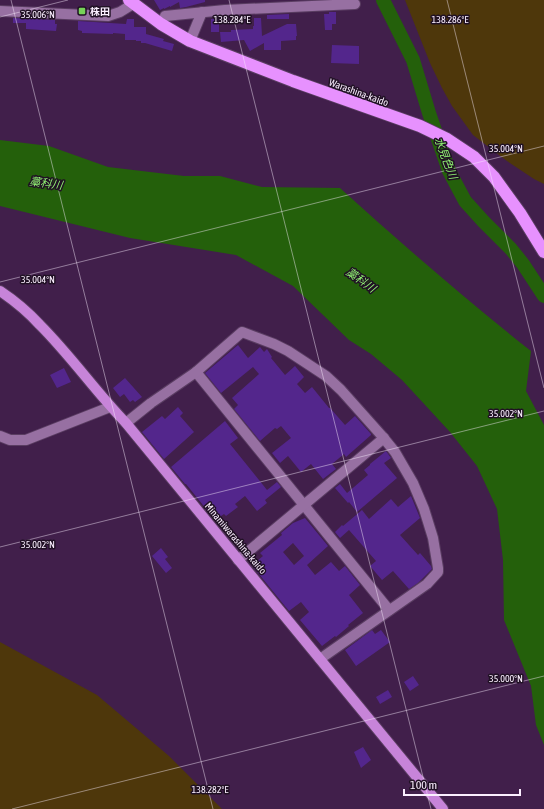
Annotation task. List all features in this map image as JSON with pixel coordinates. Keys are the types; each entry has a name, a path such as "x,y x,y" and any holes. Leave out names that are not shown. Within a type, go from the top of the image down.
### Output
{"highway":[{"name":"Warashina-kaido","path":"131,2 161,24 190,41 293,81 407,122 447,139 474,158 494,177 520,213 544,252"}],"main road":[{"name":"Minamiwarashina-kaido","path":"0,291 26,310 55,340 110,407 126,423 443,809"}],"street":[{"path":"0,11 108,16 120,12 131,2"},
{"path":"165,16 225,10 355,4"},
{"path":"190,41 202,12"},
{"path":"126,423 151,403 196,372 242,332 274,344 326,376 341,390 384,438 395,452 407,472 424,509 433,538 438,572 427,584 320,659"},
{"path":"196,372 389,610"},
{"path":"0,436 10,440 26,440 110,407"},
{"path":"238,560 384,438"}],"shaded area":[{"path":"405,0 544,0 544,184 507,161 473,135 452,106 442,88 430,63"},
{"path":"0,642 97,695 169,756 222,809 0,809"}],"water":[{"name":"藁科川","path":"0,140 49,146 108,167 184,176 220,176 262,187 340,188 434,271 531,351 526,391 544,425 544,745 536,725 531,686 504,620 503,560 497,509 477,466 450,432 402,380 371,354 349,340 293,286 236,255 130,238 0,206"}],"building":[{"path":"154,0 205,0 205,2 180,8 179,2 160,10"},
{"path":"329,12 336,12 336,24 332,24 332,30 325,30 324,14 329,14"},
{"path":"289,14 289,19 267,19 267,15"},
{"path":"13,18 55,20 55,24 57,24 56,31 26,29 26,23 13,23"},
{"path":"254,18 261,18 262,36 287,24 296,24 296,40 281,41 281,50 264,50 264,43 250,51 244,40 221,42 220,32 253,29"},
{"path":"127,19 134,19 134,27 146,27 146,34 164,39 163,41 174,44 172,51 141,43 141,41 125,40 125,34 82,33 82,31 78,30 78,21 126,24"},
{"path":"211,19 219,19 219,32 211,32"},
{"path":"332,45 359,46 359,64 331,63"},
{"path":"238,345 248,358 260,347 264,352 267,349 272,357 271,358 285,375 295,366 304,377 297,384 305,393 312,387 345,425 355,416 371,435 346,457 344,454 332,464 336,469 323,479 311,464 301,472 288,456 280,463 272,453 291,438 281,426 277,429 275,428 260,441 234,409 238,405 232,398 259,374 253,367 221,393 205,373"},
{"path":"64,368 71,382 57,388 50,375"},
{"path":"125,378 142,397 135,402 133,400 130,402 124,394 120,397 113,388"},
{"path":"178,407 183,413 180,416 194,432 164,459 142,432 162,416 165,419"},
{"path":"225,421 238,438 230,444 267,490 277,482 281,487 265,500 267,503 257,511 245,496 235,504 238,507 226,516 224,514 215,520 171,467"},
{"path":"386,451 391,458 384,463 397,478 357,512 335,488 340,484 347,493 368,475 364,470"},
{"path":"411,496 420,518 400,535 418,555 420,553 432,569 418,583 409,589 393,571 382,580 370,566 376,561 349,530 340,538 335,532 362,510 369,519 391,499 398,507"},
{"path":"305,518 328,546 307,565 315,575 331,562 339,571 345,566 360,585 349,595 363,613 336,637 335,636 322,646 300,620 309,612 301,602 289,611 254,568 259,564 257,561 263,556 260,553 282,535 281,533 293,523","holes":["293,543 304,556 294,565 283,552"]},
{"path":"161,548 168,557 165,559 172,568 166,573 152,556"},
{"path":"372,630 375,634 381,630 390,642 356,666 345,650"},
{"path":"413,676 419,685 410,691 404,682"},
{"path":"388,690 392,697 380,704 376,697"},
{"path":"363,747 371,760 361,768 354,752"}],"waterway":[{"name":"水見色川","path":"383,0 413,60 449,171 465,201 511,249 523,264 544,296"}],"place":[{"name":"株田","path":"82,11"}]}
